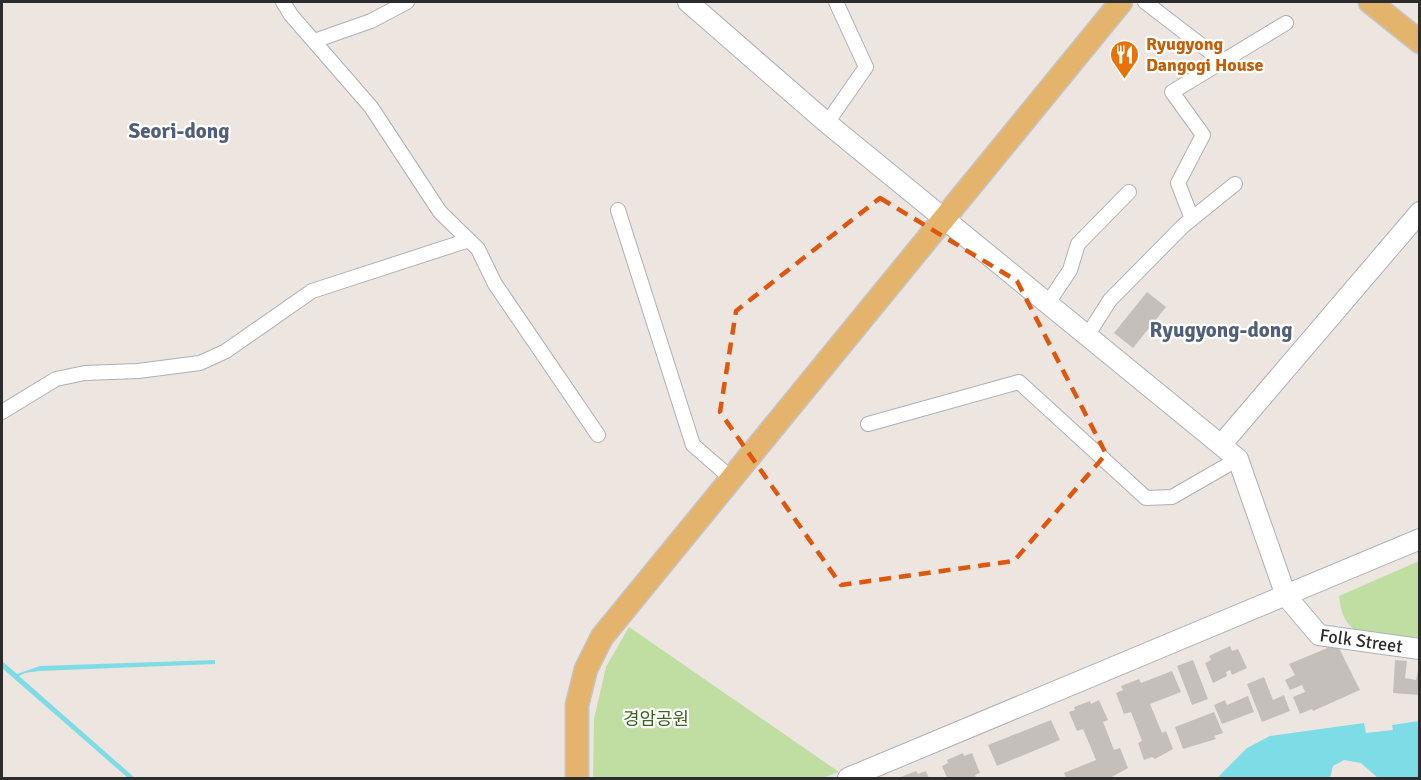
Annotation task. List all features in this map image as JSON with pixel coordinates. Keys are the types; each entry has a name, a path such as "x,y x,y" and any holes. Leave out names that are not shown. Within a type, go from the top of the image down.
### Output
{"main road":[{"path":"577,778 577,705 586,669 602,637 1121,2"},
{"path":"1370,2 1419,42"}],"street":[{"path":"283,2 371,107 440,212 478,249 495,284 598,435"},
{"path":"314,41 371,21 407,2"},
{"path":"688,2 827,123 1238,459 1286,596"},
{"path":"827,123 866,67 836,2"},
{"path":"1145,2 1222,62"},
{"path":"1192,219 1178,183 1203,135 1172,92 1286,23"},
{"path":"1087,336 1110,300 1192,219 1235,184"},
{"path":"1048,303 1070,270 1078,244 1129,192"},
{"path":"618,210 693,445 731,478"},
{"path":"1221,445 1419,212"},
{"path":"2,412 56,379 85,373 138,371 200,363 226,351 312,291 468,240"},
{"path":"868,424 1018,382 1146,498 1172,497 1238,459"},
{"path":"848,778 1419,539"},
{"name":"Folk Street","path":"1286,596 1319,635 1419,649"}],"highlighted area":[{"path":"880,198 1017,281 1106,454 1014,561 841,585 720,412 736,311"}],"green space":[{"path":"1419,561 1419,642 1368,636 1351,627 1345,619 1339,596"},
{"name":"경암공원","path":"629,627 839,772 823,778 593,778 594,719 606,667"}],"water":[{"path":"215,660 215,664 39,671 19,676 135,778 128,778 2,668 2,661 17,674 40,666"},
{"path":"1419,721 1419,778 1378,778 1361,763 1344,760 1333,766 1330,778 1217,778 1247,748 1270,736 1364,723 1366,733 1393,730 1392,725"}],"building":[{"path":"1147,292 1166,307 1133,348 1114,333"},
{"path":"1337,644 1360,690 1313,711 1312,709 1300,714 1293,697 1305,692 1302,685 1290,690 1285,680 1295,675 1289,664"},
{"path":"1230,646 1232,651 1238,649 1247,668 1232,675 1230,670 1226,672 1227,676 1213,683 1205,663 1211,660 1209,656"},
{"path":"1193,660 1208,699 1192,705 1177,666"},
{"path":"1395,660 1407,661 1405,678 1416,680 1420,660 1420,695 1393,693"},
{"path":"1172,671 1181,692 1150,704 1162,733 1166,731 1173,749 1155,759 1152,757 1144,760 1138,743 1142,741 1131,712 1124,714 1116,693 1123,690 1121,686 1139,679 1141,683"},
{"path":"1264,677 1273,700 1284,695 1290,711 1262,722 1247,684"},
{"path":"1248,696 1254,712 1222,724 1214,705 1225,700 1227,705"},
{"path":"1099,700 1108,720 1103,722 1114,750 1120,748 1128,768 1110,778 1066,778 1064,773 1096,760 1083,729 1077,731 1069,712 1075,710 1074,707"},
{"path":"1214,712 1223,733 1214,736 1216,739 1183,749 1175,727"},
{"path":"1051,720 1060,740 997,766 988,745"},
{"path":"963,753 964,756 972,753 980,773 975,775 976,778 947,778 942,766 948,763 947,760"},
{"path":"916,771 918,774 926,771 929,778 898,778"}],"place":[{"name":"Ryugyong Dangogi House","path":"1125,80"}],"district":[{"name":"Seori-dong","path":"179,131"},
{"name":"Ryugyong-dong","path":"1221,330"}]}
